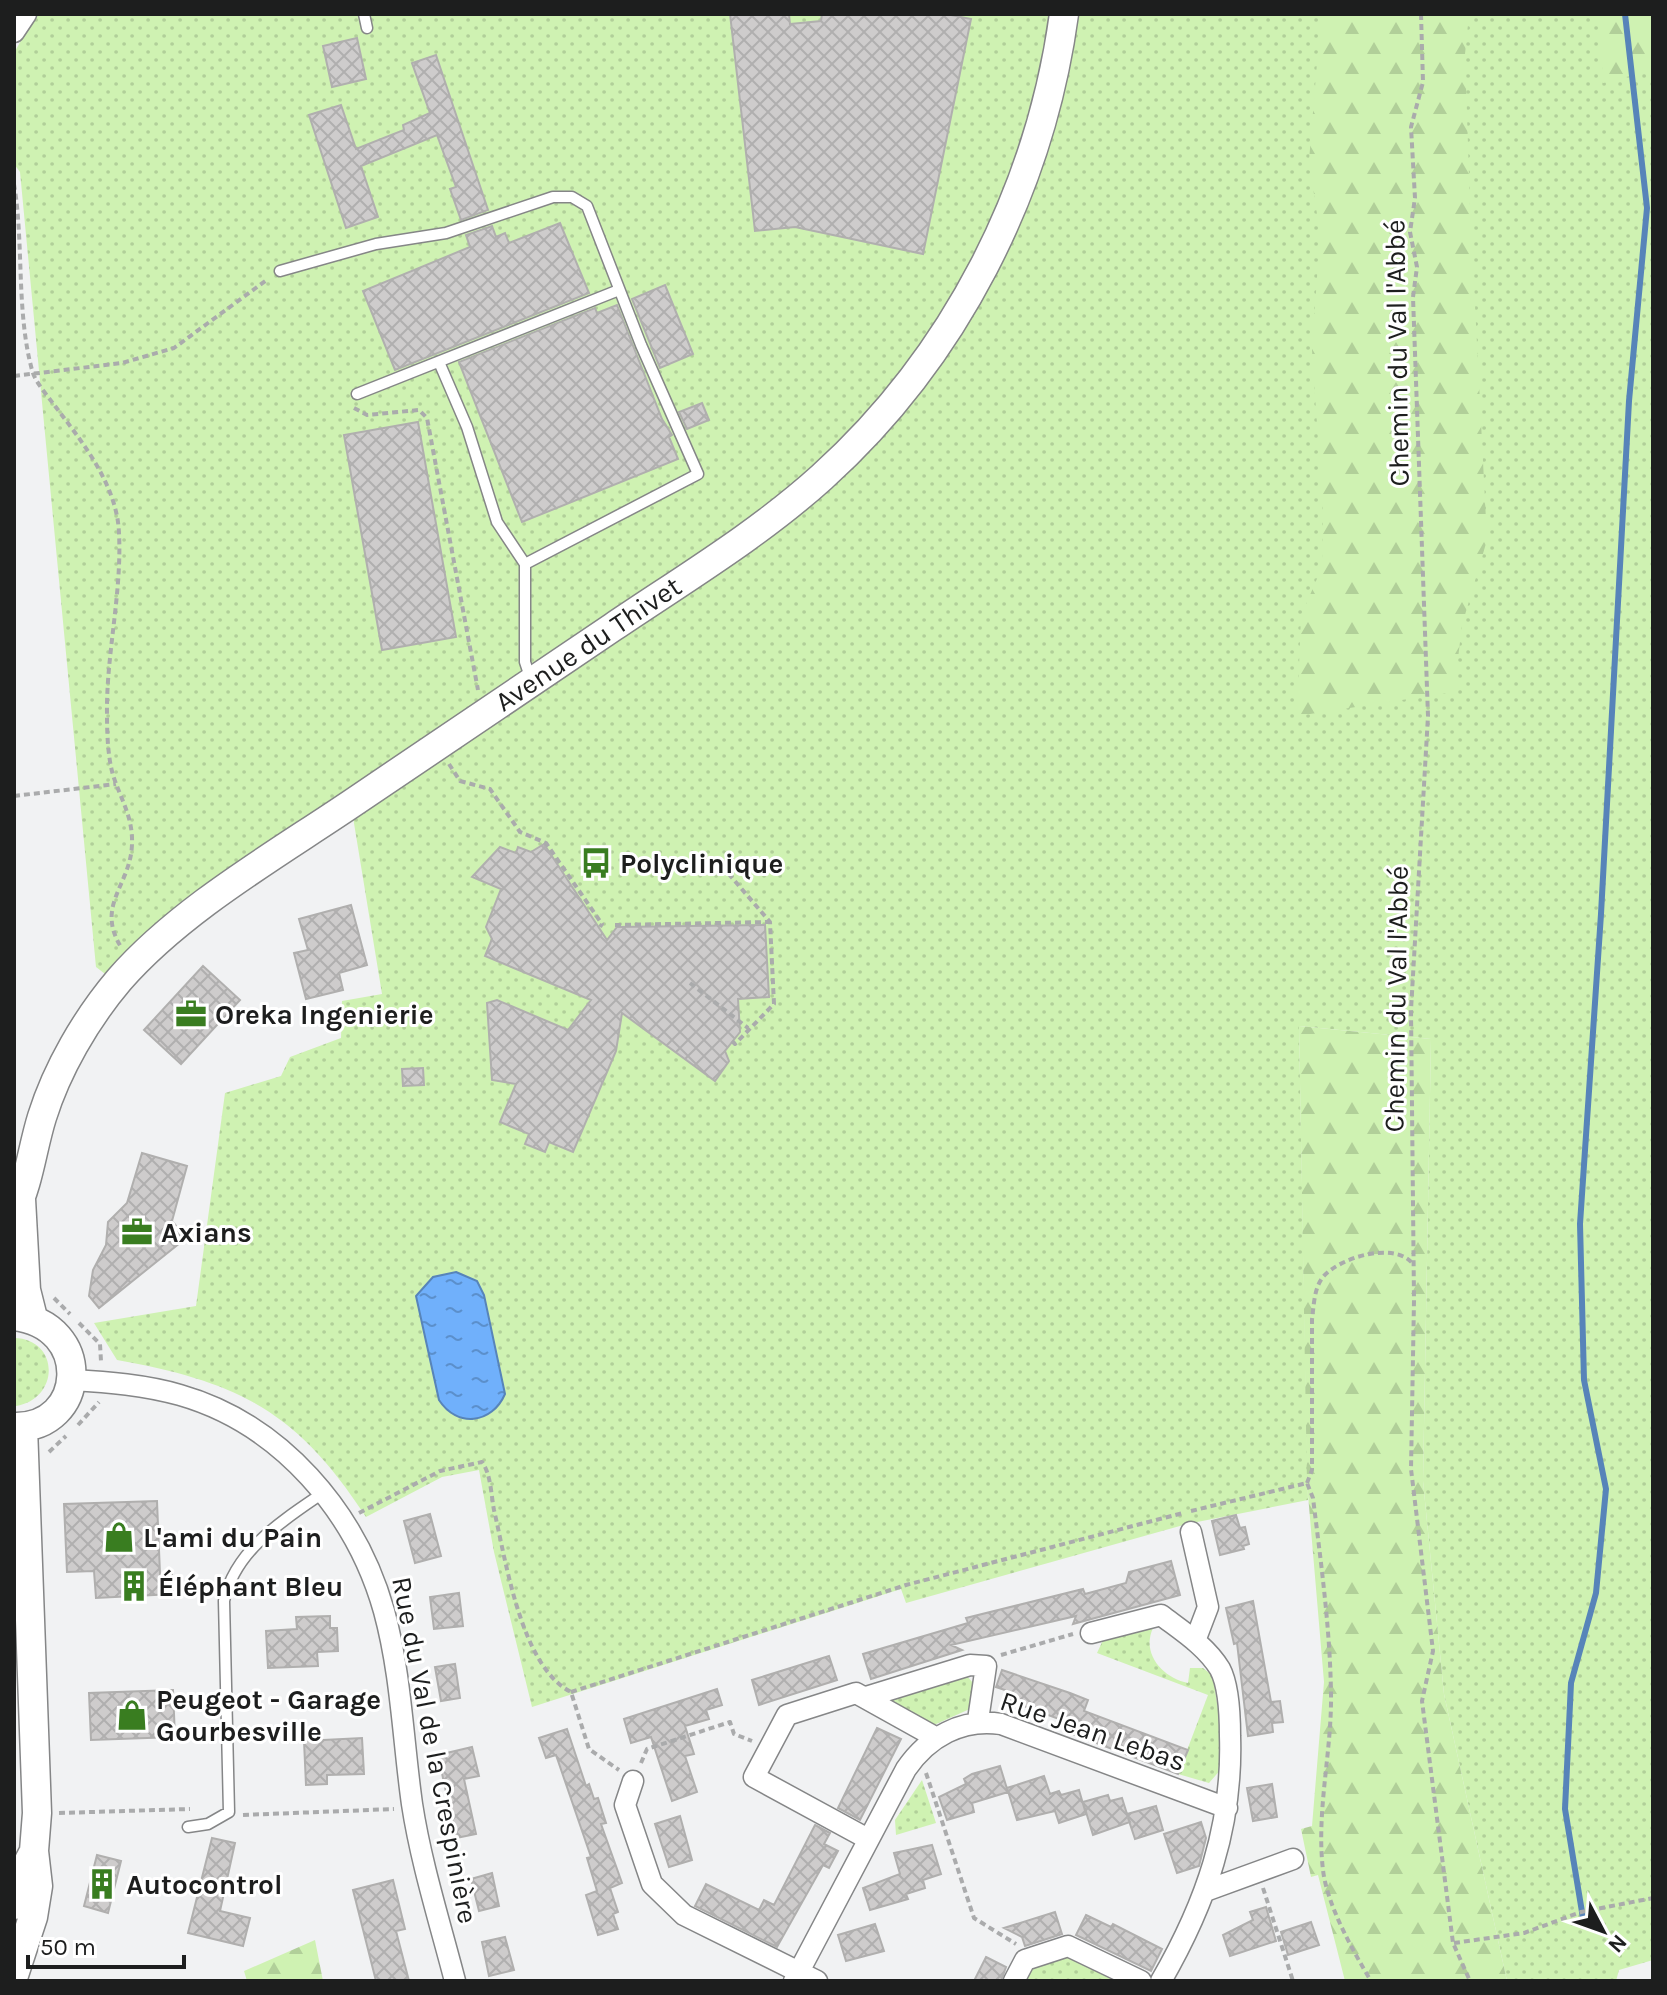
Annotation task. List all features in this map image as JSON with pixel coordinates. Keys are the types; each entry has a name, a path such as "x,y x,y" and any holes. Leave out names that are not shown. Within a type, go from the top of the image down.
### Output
{"main road":[{"name":"Avenue du Thivet","path":"24,1317 26,1290 18,1206 43,1114 63,1067 88,1022 134,965 212,900 748,535 823,476 883,415 926,361 964,303 995,245 1027,170 1055,78 1064,14"},
{"path":"14,1975 33,1917 38,1886 34,1851 37,1813 18,1427 40,1422 55,1412 66,1398 72,1380 71,1361 65,1343 52,1329 24,1317"},
{"path":"14,1905 21,1876 34,1851"}],"street":[{"path":"14,32 26,14"},
{"name":"Rue du Val de la Crespinière","path":"72,1380 179,1395 210,1405 283,1449 344,1521 369,1564 384,1614 413,1807 455,1981"},
{"path":"1191,1532 1208,1607 1195,1641"},
{"path":"1091,1633 1161,1615 1210,1654 1222,1673 1230,1720 1232,1774 1227,1808 1208,1890 1161,1981"},
{"path":"866,1697 970,1665 986,1666 978,1720"},
{"path":"868,1839 754,1777 787,1715 856,1693 935,1737"},
{"name":"Rue Jean Lebas","path":"802,1979 868,1839 919,1751 935,1737 978,1720 1001,1724 1227,1808"},
{"path":"633,1781 625,1805 652,1884 667,1902 684,1915 802,1979"},
{"path":"1208,1890 1293,1859"},
{"path":"1014,1981 1025,1960 1075,1947 1141,1981"}],"lane":[{"path":"364,14 367,28"},
{"path":"280,271 376,244 446,233 553,197 572,197 587,206 619,290 698,474 525,564"},
{"path":"357,394 619,290"},
{"path":"439,362 467,427 497,522 525,564 525,662 532,681"},
{"path":"188,1827 208,1824 229,1812 224,1611 228,1583 246,1555 276,1525 323,1493"}],"path":[{"name":"Chemin du Val l'Abbé","path":"1421,14 1423,82 1411,127 1415,198 1410,232 1417,267 1413,297 1428,716 1411,1010 1414,1264 1411,1469 1433,1651 1422,1701 1453,1943 1470,1981"},
{"path":"14,184 20,205 18,248 32,373 79,438 109,488 118,514 119,561 107,715 116,784 127,803 132,849 112,905 110,927 134,965"},
{"path":"14,376 122,363 174,348 280,271"},
{"path":"357,394 352,406 367,415 419,410 427,418 483,716"},
{"path":"447,762 460,781 490,789 520,832 546,843 602,924 600,927"},
{"path":"14,796 116,784"},
{"path":"722,866 770,922 774,1004 735,1044 732,1041"},
{"path":"615,925 770,922"},
{"path":"690,983 748,1028"},
{"path":"1307,1483 1312,1470 1312,1319 1315,1295 1322,1278 1352,1256 1391,1255 1406,1257 1414,1264"},
{"path":"43,1287 100,1344 96,1408 45,1458"},
{"path":"344,1521 440,1471 482,1462 511,1576 537,1657 558,1686 571,1692 589,1749 633,1781 647,1749 730,1722 734,1734 770,1748"},
{"path":"986,1666 1004,1652 1064,1635 1091,1633"},
{"path":"919,1751 974,1918 1015,1942 1025,1960"},
{"path":"57,1798 57,1827"},
{"path":"1257,1872 1293,1981"},
{"path":"1453,1943 1524,1933 1575,1914 1653,1898"}],"green space":[{"path":"36,14 1653,14 1653,1960 1619,1970 1616,1981 1507,1981 1444,1694 1423,1481 1431,1039 1299,1026 1308,1500 1187,1524 906,1603 901,1589 532,1707 494,1552 479,1470 442,1477 366,1517 315,1451 261,1407 231,1391 198,1379 117,1360 94,1323 196,1306 225,1093 281,1076 290,1057 341,1038 342,1001 382,994 351,805 117,983 96,967 20,172 14,164 14,53"},
{"path":"1321,14 1469,14 1465,54 1470,207 1487,540 1462,625 1454,692 1297,716 1301,616 1322,567 1323,513 1312,350 1320,234 1309,161"},
{"path":"1599,14 1653,14 1653,70 1603,83"},
{"path":"1299,1026 1431,1039 1423,1481 1444,1694 1507,1981 1345,1981 1318,1875 1311,1877 1301,1829 1312,1826 1324,1682 1307,1483"},
{"path":"14,1338 29,1341 40,1348 49,1370 41,1393 16,1406"},
{"path":"1153,1628 1150,1638 1152,1656 1170,1676 1188,1683 1190,1668 1203,1668 1213,1676 1221,1730 1222,1768 1209,1783 1178,1774 1208,1695 1097,1653 1104,1638"},
{"path":"967,1676 973,1683 972,1708 934,1725 928,1726 887,1699"},
{"path":"922,1780 936,1823 896,1835 895,1820"},
{"path":"315,1940 323,1981 247,1981 244,1971"},
{"path":"1063,1954 1125,1981 1022,1981 1032,1965"}],"water":[{"path":"456,1272 477,1281 484,1295 505,1394 492,1412 474,1419 455,1415 439,1400 416,1296 433,1277"}],"building":[{"path":"730,14 789,14 790,24 821,21 822,14 946,14 971,19 923,254 795,227 755,231"},
{"path":"357,38 366,79 332,87 323,46"},
{"path":"436,55 488,210 461,220 450,189 456,187 437,135 361,166 378,217 346,228 309,115 341,105 356,149 404,130 403,125 430,113 412,63"},
{"path":"560,223 589,293 395,370 363,291 470,247 466,235 492,226 496,237 505,233 509,243"},
{"path":"665,285 693,354 660,368 632,299"},
{"path":"617,305 662,419 672,435 669,437 678,459 522,522 459,362 595,308 597,313"},
{"path":"702,403 709,420 687,429 679,412"},
{"path":"418,422 456,637 382,650 344,435"},
{"path":"544,844 607,940 617,927 765,925 769,997 738,999 740,1032 725,1051 729,1061 715,1081 622,1013 616,1051 573,1152 549,1142 545,1152 525,1144 529,1134 500,1122 516,1084 492,1080 487,1003 497,1000 568,1030 591,1000 485,956 492,939 486,927 501,889 472,877 500,847 516,853 518,847 531,852"},
{"path":"351,905 367,965 339,973 343,990 306,999 294,953 308,950 299,919"},
{"path":"203,966 240,1000 181,1064 144,1030"},
{"path":"423,1068 424,1085 403,1086 402,1069"},
{"path":"142,1153 187,1166 172,1221 186,1238 99,1308 89,1296 93,1270 106,1245 108,1222 127,1203"},
{"path":"157,1501 160,1574 172,1574 173,1594 96,1598 94,1571 67,1572 64,1504"},
{"path":"430,1514 441,1556 415,1563 404,1521"},
{"path":"1236,1515 1240,1528 1245,1527 1249,1544 1243,1546 1244,1549 1220,1555 1212,1521"},
{"path":"1171,1561 1180,1595 1073,1624 1076,1616 951,1645 962,1650 871,1679 863,1654 968,1623 966,1618 1083,1589 1085,1594 1126,1583 1129,1572"},
{"path":"459,1593 463,1626 434,1629 430,1597"},
{"path":"1253,1601 1271,1702 1280,1701 1283,1722 1272,1723 1273,1732 1248,1736 1237,1643 1234,1644 1226,1608"},
{"path":"330,1616 330,1628 337,1628 338,1651 317,1652 318,1666 268,1668 266,1631 297,1629 296,1617"},
{"path":"829,1656 837,1680 759,1705 752,1680"},
{"path":"455,1664 460,1698 441,1701 435,1667"},
{"path":"1002,1670 1088,1700 1084,1711 1188,1750 1178,1774 1067,1732 1070,1723 1005,1699 1008,1691 996,1687"},
{"path":"717,1689 722,1705 706,1710 709,1719 685,1726 694,1754 685,1756 697,1792 672,1801 651,1737 631,1743 624,1719"},
{"name":"Peugeot - Garage Gourbesville","path":"173,1690 175,1737 91,1740 89,1693"},
{"path":"877,1728 901,1739 860,1820 838,1808"},
{"path":"567,1729 586,1786 589,1784 594,1799 598,1798 606,1823 601,1824 622,1883 610,1888 618,1912 613,1914 618,1929 598,1935 586,1895 597,1891 587,1858 591,1857 556,1755 546,1758 539,1738"},
{"path":"362,1738 364,1774 327,1775 327,1784 306,1785 304,1741"},
{"path":"472,1747 479,1776 464,1779 476,1834 456,1838 438,1755"},
{"path":"1000,1766 1008,1792 972,1803 974,1812 947,1820 939,1797 966,1784 964,1779 972,1774"},
{"path":"1044,1776 1050,1794 1059,1791 1061,1795 1079,1790 1086,1814 1059,1823 1055,1811 1017,1820 1007,1788"},
{"path":"1272,1784 1277,1817 1253,1821 1247,1788"},
{"path":"1108,1795 1110,1801 1122,1798 1127,1814 1156,1806 1163,1830 1135,1839 1129,1822 1093,1835 1083,1802"},
{"path":"680,1816 692,1860 669,1867 655,1824"},
{"path":"1201,1822 1206,1838 1199,1866 1177,1873 1164,1834"},
{"path":"815,1825 830,1833 824,1844 838,1851 829,1868 823,1865 777,1947 695,1906 706,1884 759,1910 764,1900 774,1905"},
{"path":"212,1838 235,1843 220,1911 250,1918 243,1946 188,1933"},
{"path":"932,1845 941,1874 923,1880 925,1888 906,1894 908,1899 870,1910 863,1888 900,1874 894,1853"},
{"name":"Autocontrol","path":"97,1855 121,1861 108,1913 84,1906"},
{"path":"492,1873 499,1906 479,1911 471,1879"},
{"path":"393,1880 405,1929 396,1931 409,1981 376,1981 353,1890"},
{"path":"1266,1907 1276,1941 1230,1956 1223,1935 1253,1920 1250,1912"},
{"path":"1055,1912 1062,1934 1025,1946 1022,1937 1004,1928"},
{"path":"1086,1915 1111,1927 1113,1924 1162,1949 1151,1971 1076,1935"},
{"path":"1311,1922 1319,1945 1288,1955 1281,1932"},
{"path":"875,1924 884,1951 846,1961 838,1935"},
{"path":"505,1937 514,1970 489,1976 482,1942"},
{"path":"986,1957 1006,1967 1001,1981 974,1981"}],"waterway":[{"path":"1583,1918 1565,1809 1571,1683 1596,1593 1606,1489 1584,1380 1580,1224 1601,914 1629,401 1647,208 1625,14"}],"place":[{"name":"Polyclinique","path":"596,863"},
{"name":"Oreka Ingenierie","path":"191,1014"},
{"name":"Axians","path":"137,1232"},
{"name":"L'ami du Pain","path":"119,1537"},
{"name":"Éléphant Bleu","path":"134,1586"},
{"name":"Peugeot - Garage Gourbesville","path":"132,1715"},
{"name":"Autocontrol","path":"102,1884"}]}
